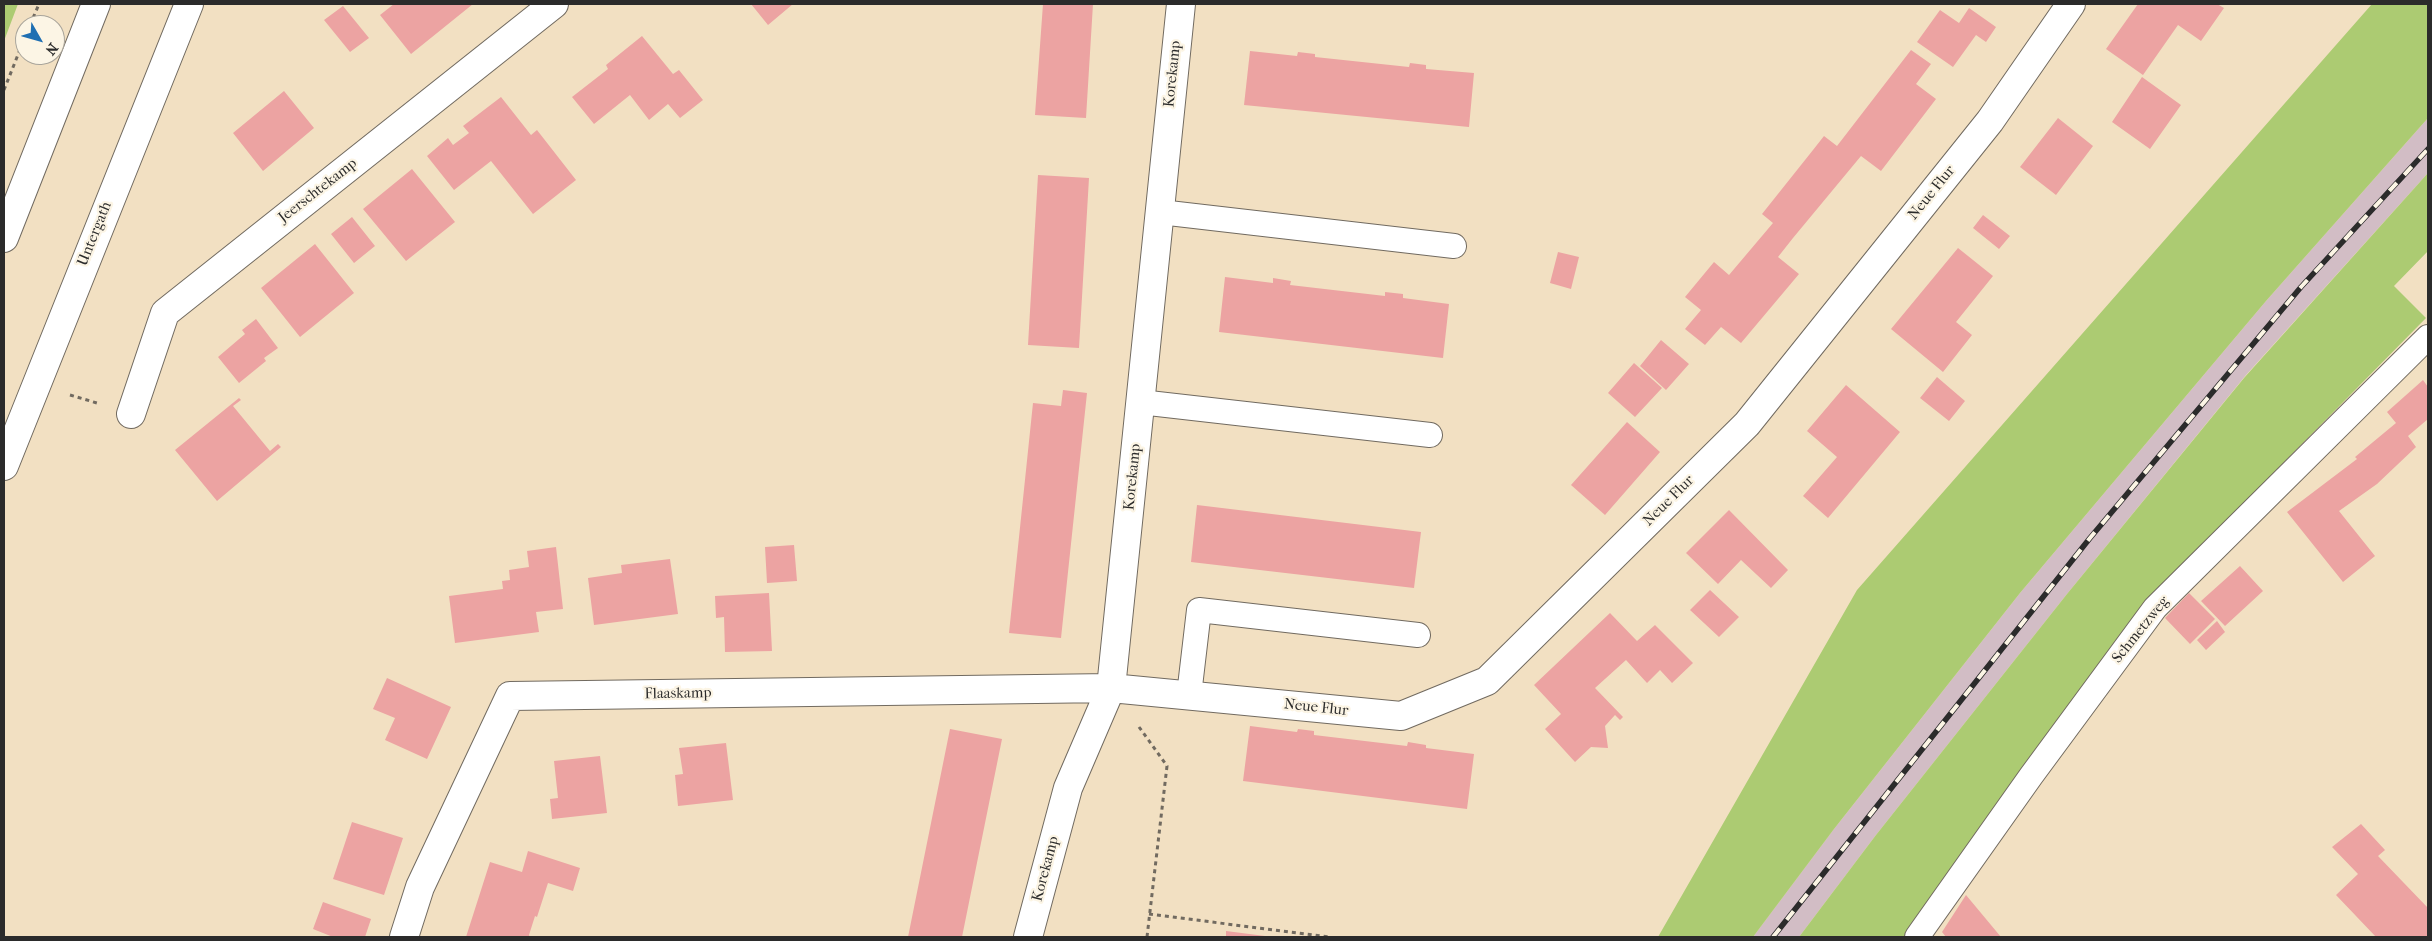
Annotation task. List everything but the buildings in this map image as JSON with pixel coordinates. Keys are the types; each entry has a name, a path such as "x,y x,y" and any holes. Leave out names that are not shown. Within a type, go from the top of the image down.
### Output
{"street":[{"path":"4,238 96,4"},
{"name":"Untergath","path":"4,466 35,384 188,4"},
{"name":"Jeerschtekamp","path":"131,414 165,313 554,4"},
{"name":"Korekamp","path":"1028,937 1068,788 1111,688 1180,4"},
{"name":"Neue Flur","path":"1111,688 1401,716 1487,681 1747,424 1990,121 2071,4"},
{"name":"Flaaskamp","path":"404,937 420,887 510,696 1111,688"}],"lane":[{"path":"1160,212 1454,246"},
{"name":"Schmetzweg","path":"1917,937 2031,776 2154,608 2428,337"},
{"path":"1140,402 1430,434"},
{"path":"1189,695 1199,610 1418,634"}],"path":[{"path":"4,90 15,62"},
{"path":"35,384 131,414"},
{"path":"1111,688 1167,766 1147,937"},
{"path":"1149,914 1329,937"}],"shaded area":[{"path":"2428,118 2428,173 2246,375 2067,594 1876,835 1799,937 1753,937 1834,829 2020,593 2266,301"}],"green space":[{"path":"4,4 18,4 4,41"},
{"path":"2372,4 2428,4 2428,118 2266,301 2020,593 1834,829 1753,937 1658,937 1857,590"},
{"path":"2428,173 2428,251 2394,286 2426,318 2152,596 1906,937 1799,937 1876,835 2067,594 2244,378"}],"railway":[{"path":"1773,937 2090,538 2301,287 2428,149"}]}
